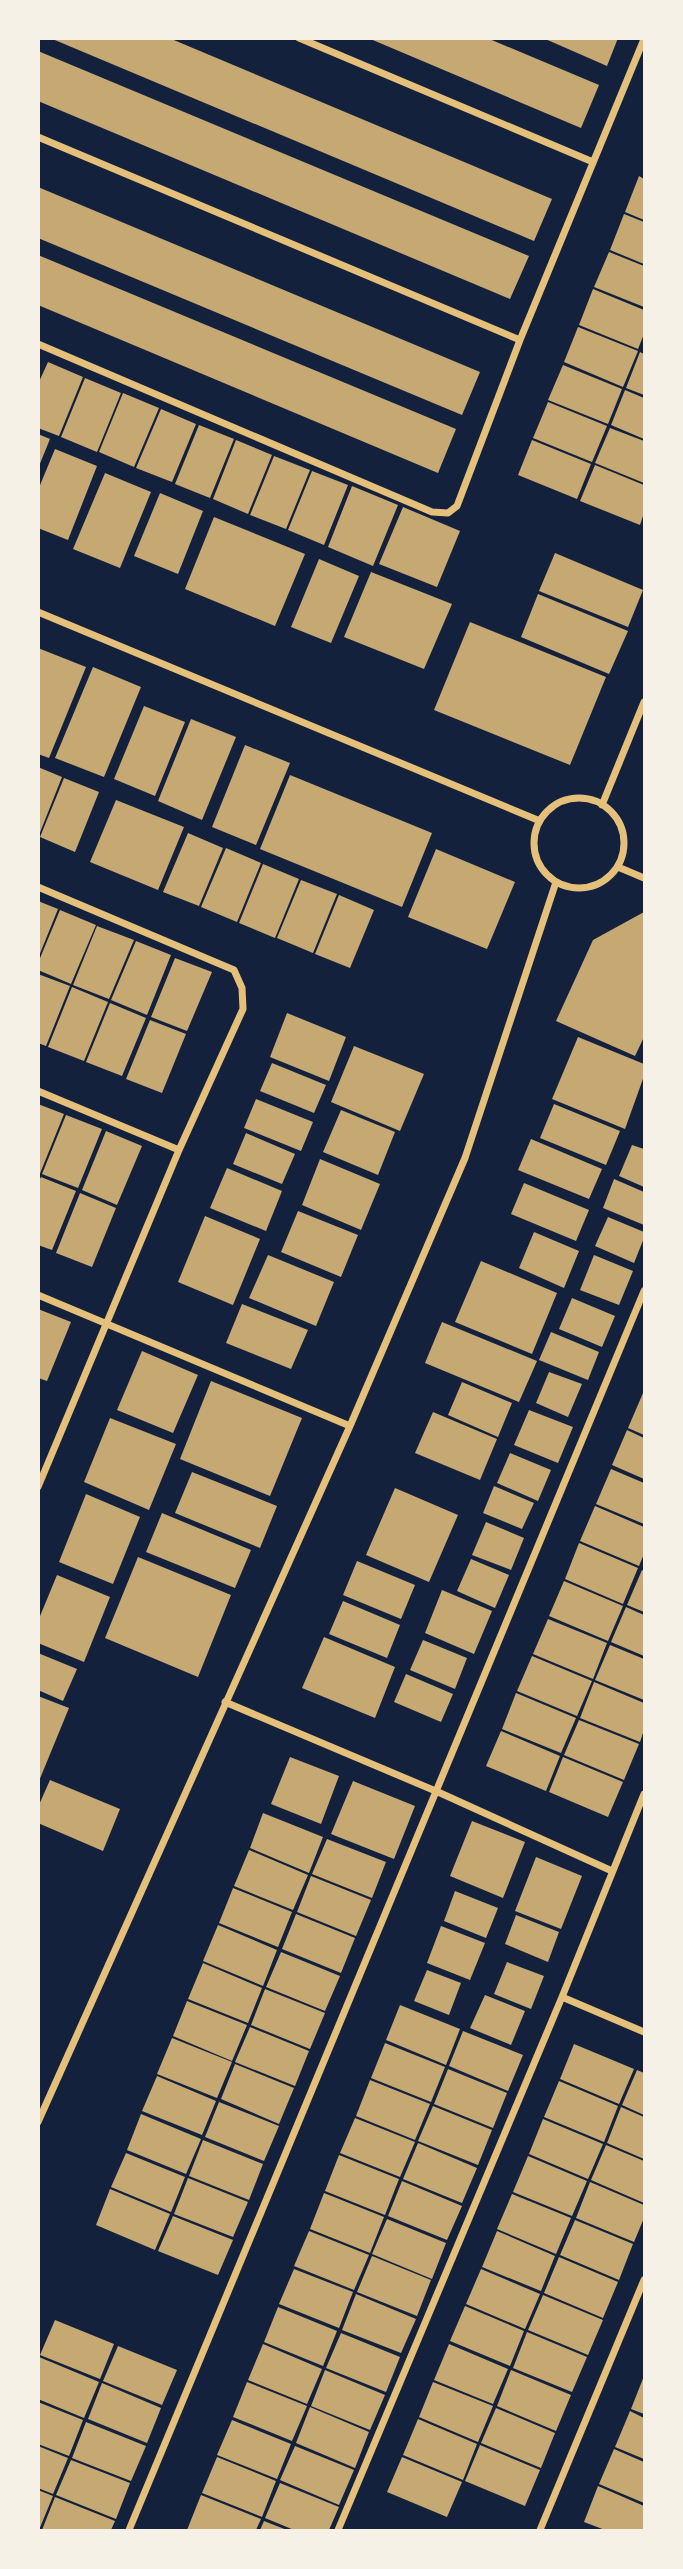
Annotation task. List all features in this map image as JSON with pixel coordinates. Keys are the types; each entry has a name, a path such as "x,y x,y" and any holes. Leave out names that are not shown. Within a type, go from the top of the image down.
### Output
{"street":[{"path":"299,38 593,162"},
{"path":"38,344 432,512 448,513 457,506 520,340 645,39"},
{"path":"38,137 520,340"},
{"path":"38,612 540,821"},
{"path":"602,805 645,702"},
{"path":"585,799 602,805 615,816 623,832 624,850 618,867 606,880 590,887 573,888 556,882 543,870 536,855 534,837 540,821 552,807 568,800 585,799"},
{"path":"618,867 645,878"},
{"path":"38,2122 40,2111 350,1426 464,1158 556,882"},
{"path":"38,887 234,970 242,988 243,1009 179,1150 38,1487"},
{"path":"38,1091 179,1150"},
{"path":"129,2530 645,1291"},
{"path":"38,1295 350,1426"},
{"path":"225,1702 438,1792 612,1871"},
{"path":"338,2530 645,1794"},
{"path":"562,1997 645,2032"},
{"path":"540,2530 645,2280"}],"building":[{"path":"50,38 169,38 552,199 534,241"},
{"path":"368,38 487,38 599,85 581,128"},
{"path":"543,38 618,38 607,66"},
{"path":"38,51 529,256 510,299 38,101"},
{"path":"639,176 644,179 644,220 625,212"},
{"path":"38,187 480,372 462,415 38,238"},
{"path":"624,214 644,222 644,264 610,250"},
{"path":"609,252 644,266 644,307 594,287"},
{"path":"38,255 456,429 438,473 38,305"},
{"path":"593,289 644,310 644,334 638,349 579,325"},
{"path":"578,327 638,351 623,387 564,362"},
{"path":"640,352 644,354 644,395 626,388"},
{"path":"48,362 83,377 59,436 38,428 38,384"},
{"path":"563,365 622,389 608,424 548,400"},
{"path":"85,378 121,393 97,452 61,437"},
{"path":"625,390 644,398 644,439 611,425"},
{"path":"123,393 159,408 134,467 99,452"},
{"path":"548,402 607,426 592,462 533,438"},
{"path":"161,409 196,424 172,482 136,468"},
{"path":"199,425 234,439 210,498 175,484"},
{"path":"610,428 644,441 644,483 595,463"},
{"path":"38,434 50,439 39,466 38,466"},
{"path":"236,440 272,455 248,514 213,499"},
{"path":"532,440 591,464 577,499 518,475"},
{"path":"55,449 97,466 68,540 38,528 38,490"},
{"path":"274,456 310,470 286,529 250,515"},
{"path":"595,465 644,485 644,513 640,525 580,501"},
{"path":"312,471 348,485 324,545 288,530"},
{"path":"105,473 151,492 120,568 73,549"},
{"path":"352,486 398,505 373,566 328,547"},
{"path":"160,493 203,511 178,574 134,556"},
{"path":"403,507 460,531 437,587 379,564"},
{"path":"214,517 305,554 275,626 185,589"},
{"path":"555,553 643,590 628,627 539,591"},
{"path":"319,559 359,576 331,643 291,627"},
{"path":"371,572 452,604 424,669 344,637"},
{"path":"538,594 628,631 609,674 521,637"},
{"path":"470,622 606,677 570,765 434,710"},
{"path":"38,648 86,667 49,758 38,754"},
{"path":"93,667 141,687 104,777 55,758"},
{"path":"144,706 185,722 155,796 114,779"},
{"path":"191,719 236,737 202,820 158,801"},
{"path":"245,745 290,763 256,845 212,827"},
{"path":"38,767 62,777 39,835 38,835"},
{"path":"290,775 432,833 402,907 260,849"},
{"path":"64,778 99,792 75,852 40,837"},
{"path":"116,800 184,827 158,890 90,862"},
{"path":"188,833 223,848 199,906 163,892"},
{"path":"226,848 261,863 237,922 201,907"},
{"path":"436,849 515,882 487,949 408,917"},
{"path":"263,864 299,879 275,938 239,923"},
{"path":"301,880 337,894 313,953 277,938"},
{"path":"339,895 374,910 350,968 315,954"},
{"path":"38,901 58,909 39,956 38,956"},
{"path":"60,910 96,925 71,984 38,970 38,963"},
{"path":"644,912 644,1037 635,1056 556,1021 593,940"},
{"path":"97,926 134,940 109,999 73,985"},
{"path":"136,941 171,955 147,1015 111,1000"},
{"path":"175,958 212,972 187,1031 151,1017"},
{"path":"38,974 70,986 46,1046 38,1043"},
{"path":"72,987 108,1002 84,1061 48,1047"},
{"path":"110,1003 146,1018 122,1076 86,1062"},
{"path":"287,1013 346,1037 329,1081 270,1057"},
{"path":"150,1020 186,1034 162,1093 126,1079"},
{"path":"578,1037 644,1064 644,1076 625,1129 552,1099"},
{"path":"354,1046 424,1074 400,1131 331,1102"},
{"path":"272,1063 326,1085 314,1113 260,1091"},
{"path":"256,1099 313,1122 301,1151 244,1128"},
{"path":"38,1104 64,1114 39,1176 38,1176"},
{"path":"554,1104 620,1131 606,1165 540,1138"},
{"path":"341,1110 395,1132 378,1175 323,1152"},
{"path":"66,1115 102,1129 78,1188 42,1174"},
{"path":"106,1131 142,1146 117,1205 82,1190"},
{"path":"246,1133 295,1154 282,1184 233,1164"},
{"path":"531,1139 602,1169 589,1199 518,1170"},
{"path":"632,1145 644,1149 644,1187 619,1176"},
{"path":"320,1159 380,1184 361,1230 302,1205"},
{"path":"227,1168 282,1191 266,1231 210,1208"},
{"path":"41,1177 76,1191 52,1250 38,1245 38,1182"},
{"path":"614,1179 644,1192 644,1225 603,1208"},
{"path":"524,1183 589,1210 576,1241 511,1214"},
{"path":"80,1193 116,1208 92,1267 56,1253"},
{"path":"298,1211 358,1235 341,1277 281,1252"},
{"path":"205,1216 260,1239 233,1305 178,1282"},
{"path":"608,1217 644,1232 634,1263 595,1246"},
{"path":"534,1232 579,1251 564,1288 519,1268"},
{"path":"268,1255 334,1282 316,1326 249,1298"},
{"path":"594,1255 633,1271 619,1305 580,1290"},
{"path":"481,1261 557,1293 532,1354 455,1322"},
{"path":"572,1298 615,1316 602,1347 559,1329"},
{"path":"242,1304 308,1330 291,1369 226,1343"},
{"path":"38,1309 71,1322 47,1381 38,1378"},
{"path":"442,1322 537,1361 519,1402 425,1363"},
{"path":"551,1332 599,1352 588,1380 539,1360"},
{"path":"142,1351 198,1375 173,1433 117,1410"},
{"path":"549,1372 582,1384 568,1417 536,1403"},
{"path":"211,1381 302,1418 270,1496 180,1459"},
{"path":"462,1382 512,1403 498,1437 448,1415"},
{"path":"644,1394 644,1435 628,1428"},
{"path":"529,1410 573,1427 558,1463 514,1445"},
{"path":"433,1412 497,1439 480,1480 415,1453"},
{"path":"110,1418 176,1444 149,1510 84,1482"},
{"path":"627,1430 644,1438 644,1479 612,1465"},
{"path":"510,1453 551,1470 538,1501 497,1483"},
{"path":"611,1469 644,1483 644,1524 596,1504"},
{"path":"192,1472 277,1506 260,1548 175,1513"},
{"path":"494,1486 534,1503 522,1529 483,1513"},
{"path":"395,1488 458,1515 429,1582 366,1555"},
{"path":"86,1494 140,1517 113,1584 59,1562"},
{"path":"595,1506 644,1527 644,1554 639,1566 580,1541"},
{"path":"162,1513 251,1550 235,1588 146,1552"},
{"path":"486,1522 524,1538 511,1570 472,1555"},
{"path":"579,1543 638,1568 623,1604 565,1579"},
{"path":"138,1557 231,1595 198,1677 105,1638"},
{"path":"471,1559 509,1575 495,1608 457,1591"},
{"path":"357,1561 415,1585 401,1619 343,1595"},
{"path":"642,1570 644,1571 644,1612 627,1605"},
{"path":"57,1575 110,1597 84,1662 38,1643 38,1621"},
{"path":"564,1581 623,1606 608,1641 549,1616"},
{"path":"442,1590 492,1611 474,1654 425,1633"},
{"path":"343,1601 400,1625 387,1658 329,1634"},
{"path":"626,1607 644,1615 644,1656 611,1642"},
{"path":"548,1619 607,1643 593,1679 533,1654"},
{"path":"324,1637 395,1667 375,1718 302,1688"},
{"path":"423,1640 467,1658 455,1689 410,1670"},
{"path":"610,1645 644,1659 644,1700 595,1680"},
{"path":"38,1653 77,1669 63,1701 38,1690"},
{"path":"532,1656 592,1681 577,1716 517,1691"},
{"path":"406,1674 453,1694 441,1722 394,1702"},
{"path":"594,1682 644,1703 644,1730 640,1742 580,1718"},
{"path":"516,1693 576,1718 561,1753 502,1729"},
{"path":"38,1696 69,1708 39,1781 38,1781"},
{"path":"579,1720 639,1744 624,1780 564,1755"},
{"path":"501,1731 560,1756 546,1791 486,1766"},
{"path":"290,1757 339,1776 321,1824 271,1804"},
{"path":"563,1757 623,1782 608,1817 549,1792"},
{"path":"50,1780 120,1809 103,1851 38,1823 38,1807"},
{"path":"353,1781 415,1806 394,1859 331,1834"},
{"path":"263,1813 323,1837 309,1873 250,1848"},
{"path":"472,1821 525,1842 503,1898 450,1876"},
{"path":"327,1839 386,1862 372,1898 312,1874"},
{"path":"249,1850 308,1875 293,1910 234,1886"},
{"path":"536,1857 582,1876 561,1929 515,1911"},
{"path":"311,1876 371,1900 356,1936 297,1912"},
{"path":"233,1888 292,1912 278,1947 219,1923"},
{"path":"455,1891 498,1908 486,1938 444,1921"},
{"path":"296,1914 355,1938 341,1973 282,1949"},
{"path":"516,1915 559,1932 548,1962 505,1944"},
{"path":"218,1925 277,1950 263,1986 203,1961"},
{"path":"441,1926 485,1943 470,1980 427,1963"},
{"path":"281,1952 340,1976 325,2011 266,1987"},
{"path":"507,1962 544,1976 531,2009 494,1994"},
{"path":"203,1963 262,1988 248,2023 188,1999"},
{"path":"427,1970 461,1983 449,2015 414,2001"},
{"path":"265,1989 325,2013 310,2049 251,2025"},
{"path":"485,1995 525,2011 511,2045 470,2028"},
{"path":"187,2001 247,2025 232,2061 173,2036"},
{"path":"400,2005 460,2029 446,2065 386,2040"},
{"path":"250,2027 309,2051 295,2086 235,2062"},
{"path":"463,2031 523,2055 508,2091 449,2066"},
{"path":"172,2038 232,2062 217,2098 157,2074"},
{"path":"385,2043 445,2067 431,2102 371,2078"},
{"path":"574,2044 634,2069 619,2104 560,2079"},
{"path":"235,2064 294,2088 279,2124 221,2099"},
{"path":"448,2069 507,2093 493,2128 434,2104"},
{"path":"637,2070 644,2073 644,2115 622,2105"},
{"path":"157,2076 216,2101 202,2135 142,2111"},
{"path":"370,2080 430,2104 415,2140 356,2116"},
{"path":"559,2081 618,2106 604,2142 544,2117"},
{"path":"219,2102 279,2126 264,2161 205,2137"},
{"path":"433,2106 492,2130 478,2165 418,2141"},
{"path":"621,2107 644,2117 644,2159 607,2143"},
{"path":"141,2114 201,2139 186,2174 127,2150"},
{"path":"355,2118 415,2142 400,2177 340,2153"},
{"path":"543,2119 603,2144 588,2179 529,2154"},
{"path":"203,2140 263,2164 249,2200 189,2176"},
{"path":"418,2143 477,2168 462,2203 403,2179"},
{"path":"606,2145 644,2161 644,2203 591,2180"},
{"path":"126,2153 185,2177 171,2212 111,2187"},
{"path":"339,2155 399,2179 385,2215 325,2191"},
{"path":"528,2156 587,2181 572,2216 513,2192"},
{"path":"188,2178 248,2202 233,2237 174,2214"},
{"path":"402,2181 462,2206 447,2240 388,2216"},
{"path":"590,2182 644,2205 644,2218 634,2242 576,2218"},
{"path":"110,2189 170,2214 155,2250 96,2225"},
{"path":"324,2193 384,2217 370,2253 310,2229"},
{"path":"512,2194 571,2218 556,2254 497,2229"},
{"path":"173,2216 233,2240 218,2275 158,2251"},
{"path":"387,2219 446,2243 432,2279 372,2254"},
{"path":"575,2220 633,2244 619,2280 560,2255"},
{"path":"309,2231 369,2255 354,2290 294,2266"},
{"path":"497,2231 555,2256 541,2291 482,2267"},
{"path":"372,2256 431,2280 417,2316 357,2292"},
{"path":"559,2257 618,2282 603,2318 544,2293"},
{"path":"294,2269 353,2292 339,2328 279,2304"},
{"path":"481,2269 540,2294 525,2329 466,2304"},
{"path":"356,2294 416,2319 401,2353 342,2330"},
{"path":"543,2295 603,2320 588,2355 528,2330"},
{"path":"465,2306 524,2331 510,2366 450,2341"},
{"path":"278,2307 337,2331 323,2366 264,2342"},
{"path":"55,2320 114,2344 100,2379 40,2355"},
{"path":"527,2332 587,2357 572,2392 513,2368"},
{"path":"341,2333 400,2357 386,2392 326,2368"},
{"path":"263,2344 322,2369 307,2404 248,2380"},
{"path":"449,2344 508,2369 493,2404 434,2380"},
{"path":"118,2346 177,2370 162,2405 103,2381"},
{"path":"39,2357 99,2382 84,2418 38,2399"},
{"path":"325,2370 385,2395 370,2430 311,2406"},
{"path":"511,2370 571,2395 556,2431 497,2406"},
{"path":"644,2376 644,2414 631,2409"},
{"path":"247,2382 307,2406 292,2441 233,2417"},
{"path":"433,2382 493,2406 478,2442 419,2417"},
{"path":"102,2383 161,2408 147,2443 88,2419"},
{"path":"38,2402 83,2420 69,2456 38,2444"},
{"path":"310,2407 369,2432 355,2468 296,2443"},
{"path":"496,2408 555,2433 541,2468 481,2443"},
{"path":"630,2411 644,2418 644,2459 615,2447"},
{"path":"418,2419 477,2444 463,2480 403,2455"},
{"path":"232,2420 291,2444 277,2479 217,2455"},
{"path":"86,2422 146,2446 131,2481 72,2458"},
{"path":"480,2445 540,2470 525,2506 465,2481"},
{"path":"38,2446 68,2458 53,2494 38,2488"},
{"path":"295,2446 354,2470 339,2505 280,2480"},
{"path":"614,2449 644,2462 644,2503 599,2484"},
{"path":"217,2457 276,2481 262,2517 202,2493"},
{"path":"402,2457 462,2482 447,2517 387,2492"},
{"path":"71,2460 130,2483 116,2519 56,2495"},
{"path":"280,2483 339,2507 329,2530 294,2530 265,2518"},
{"path":"598,2486 644,2506 644,2530 605,2530 584,2522"},
{"path":"38,2490 53,2496 39,2530 38,2530"},
{"path":"201,2495 261,2519 256,2530 187,2530"},
{"path":"55,2497 115,2521 111,2530 42,2530"},
{"path":"264,2521 287,2530 260,2530"}]}
